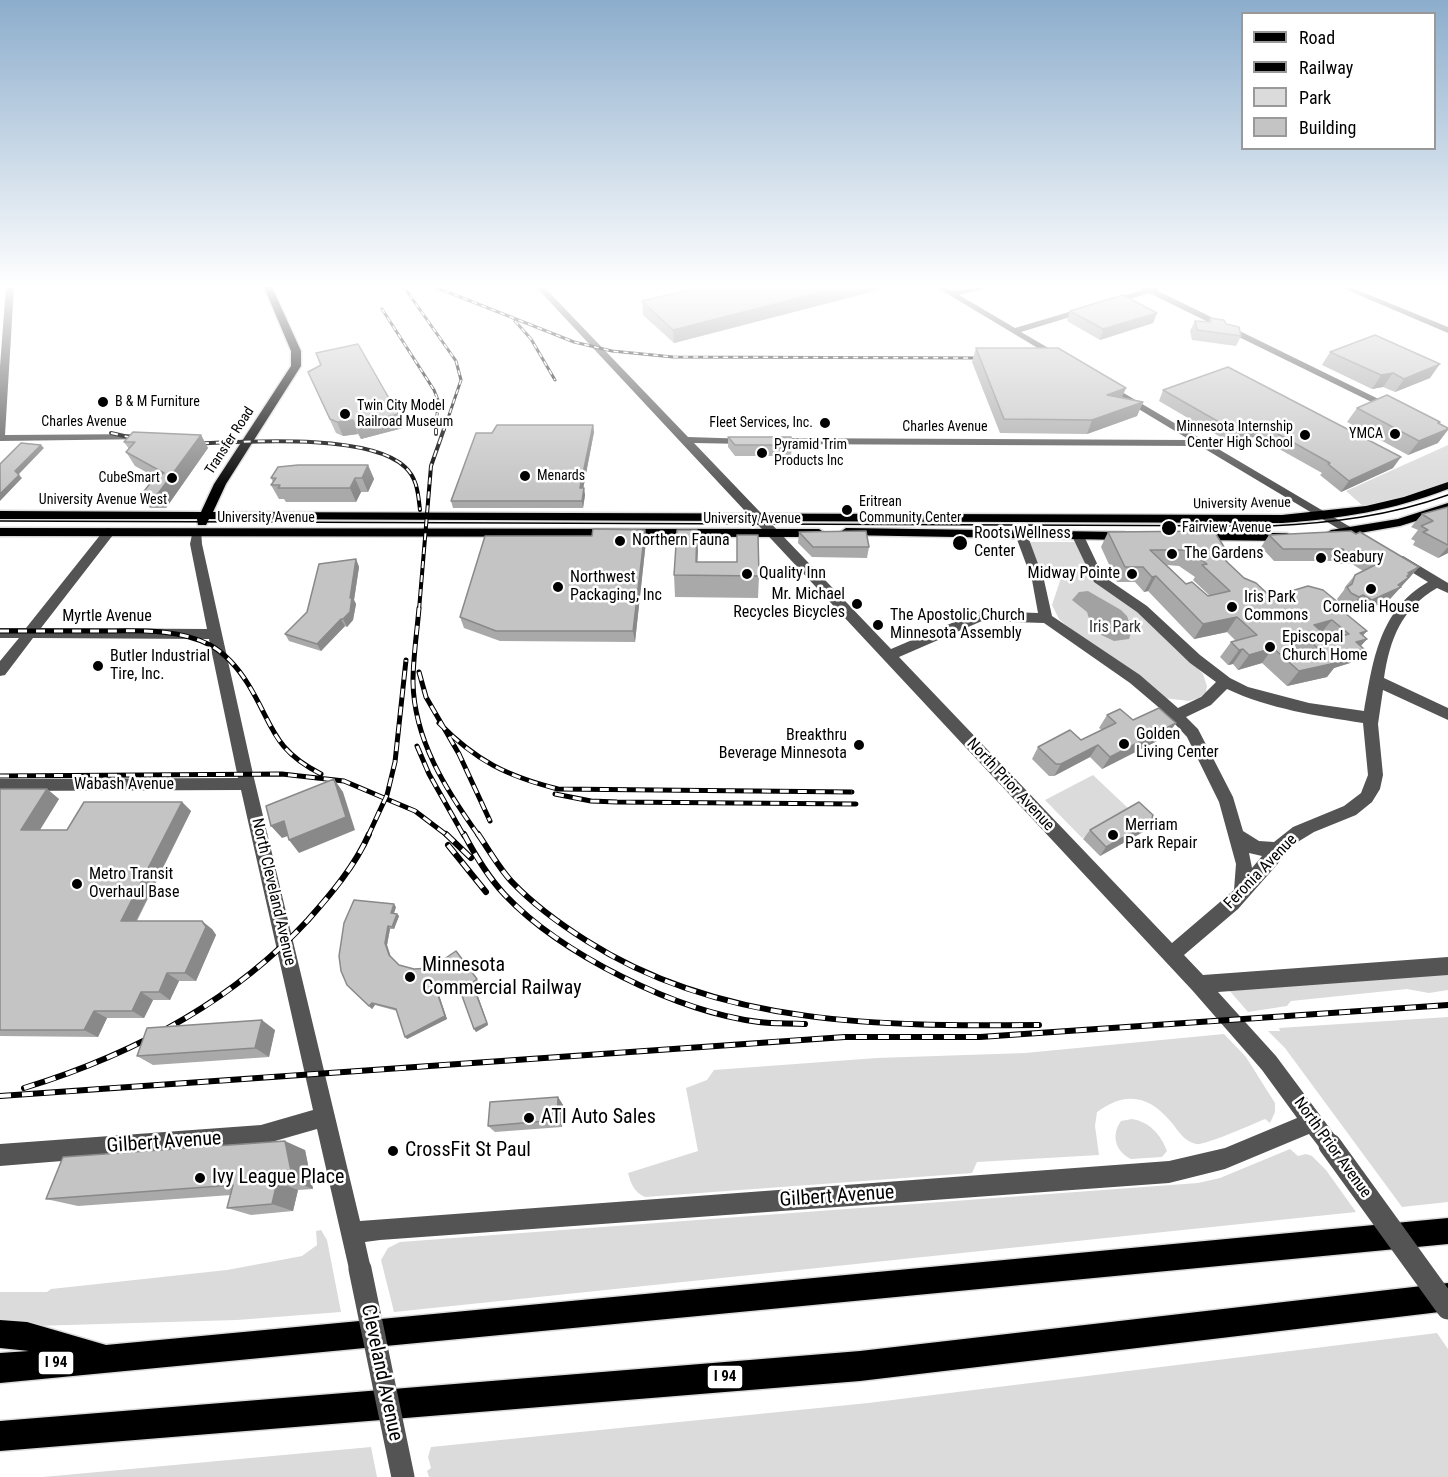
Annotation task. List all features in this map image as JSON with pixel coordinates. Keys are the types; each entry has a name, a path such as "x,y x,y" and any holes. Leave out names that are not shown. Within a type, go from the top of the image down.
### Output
{"highway":[{"name":"I 94","path":"0,1368 1448,1231"},
{"name":"I 94","path":"3,1436 860,1366 1448,1298"},
{"path":"0,1334 27,1336 111,1359"}],"main road":[{"name":"Transfer Road","path":"205,515 226,474 296,366 296,356"},
{"name":"University Avenue","path":"205,515 1260,519 1325,515 1388,505 1448,485"},
{"path":"1318,535 1400,522 1448,507"},
{"name":"University Avenue West","path":"0,515 205,515"},
{"name":"North Cleveland Avenue","path":"197,533 205,515"},
{"name":"University Avenue West","path":"0,532 197,533"},
{"name":"University Avenue","path":"197,533 774,534 831,532 1133,537"},
{"name":"University Avenue","path":"1189,537 1297,536"}],"street":[{"path":"0,437 3,356"},
{"name":"North Prior Avenue","path":"606,356 1172,955 1269,1063 1448,1308"},
{"path":"1056,356 1068,363"},
{"path":"1286,356 1408,416"},
{"path":"1097,380 1443,586"},
{"name":"Charles Avenue","path":"0,437 156,437"},
{"name":"Charles Avenue","path":"686,440 1203,443"},
{"path":"0,672 109,532"},
{"name":"North Cleveland Avenue","path":"197,533 196,544 214,634 360,1269"},
{"path":"1021,534 1038,580 1046,618"},
{"path":"1078,536 1098,579 1142,609 1195,659 1224,682 1244,692 1309,709 1371,717"},
{"name":"Feronia Avenue","path":"1172,955 1242,893 1277,850 1300,831 1357,806 1372,789 1375,769 1371,717 1380,655 1391,626 1410,600 1443,586"},
{"path":"888,656 930,639 972,618 997,616 1046,618 1135,679 1193,733 1227,802 1244,864 1242,893"},
{"name":"Myrtle Avenue","path":"0,633 214,634"},
{"path":"1377,681 1448,714"},
{"path":"1176,715 1206,701 1224,682"},
{"name":"Wabash Avenue","path":"0,785 248,784"},
{"path":"1236,835 1256,848 1277,850"},
{"path":"1199,984 1448,966"},
{"name":"Gilbert Avenue","path":"0,1155 261,1136 324,1117"},
{"name":"Gilbert Avenue","path":"352,1233 380,1229 1189,1170 1232,1158 1313,1122"},
{"name":"Cleveland Avenue","path":"360,1269 402,1477"}],"green space":[{"path":"1448,445 1448,481 1445,483 1399,499 1363,506 1346,491"},
{"name":"Iris Park","path":"1028,542 1076,542 1092,579 1123,600 1168,637 1203,674 1207,686 1206,692 1199,698 1189,701 1164,698 1067,626 1059,619 1052,605 1060,581 1054,575 1038,567"},
{"path":"1093,775 1130,810 1082,838 1045,800"},
{"path":"1448,974 1448,990 1429,993 1407,989 1291,1001 1287,1006 1248,1012 1228,989"},
{"path":"1448,1017 1448,1202 1402,1207 1285,1048 1268,1031 1280,1031 1279,1028"},
{"path":"1224,1034 1246,1057 1275,1103 1275,1112 1270,1123 1265,1119 1201,1144 1192,1143 1185,1138 1155,1107 1137,1099 1127,1099 1108,1105 1097,1112 1095,1126 1099,1155 977,1162 972,1173 645,1197 638,1193 628,1173 698,1151 686,1088 707,1080 714,1070 877,1058 1025,1053"},
{"path":"1132,1119 1149,1126 1162,1140 1167,1151 1162,1157 1131,1159 1121,1152 1116,1142 1118,1126 1121,1121"},
{"path":"1290,1149 1298,1156 1306,1154 1312,1156 1326,1170 1356,1212 394,1312 381,1260 388,1248 400,1242 1198,1183 1220,1178"},
{"path":"321,1230 327,1240 341,1312 237,1320 0,1327 0,1292 47,1292 51,1289 227,1270 302,1256 317,1245 316,1231"},
{"path":"1437,1333 1448,1349 1448,1477 429,1477 427,1471 431,1468 428,1457 431,1447 868,1403"},
{"path":"371,1447 377,1477 43,1477"}],"shaded area":[{"path":"1088,591 1121,610 1127,616 1132,630 1129,639 1114,641 1093,631 1087,612 1072,600 1079,592"}],"building":[{"path":"317,356 365,356 398,414 355,425 353,420 337,422 330,419 308,372 321,365"},
{"path":"979,356 1071,356 1126,388 1107,395 1143,402 1092,420 1004,419"},
{"path":"1339,356 1422,356 1440,364 1404,379 1393,373 1381,375"},
{"path":"1228,367 1401,457 1349,481 1328,464 1330,463 1262,425 1240,434 1163,390"},
{"path":"1387,395 1440,422 1438,423 1448,429 1419,441 1357,408"},
{"name":"Menards","path":"497,425 593,425 580,488 584,488 582,501 451,501 476,433 492,433"},
{"path":"133,432 201,435 157,495 141,495 152,481 164,473 126,452 135,442 124,442"},
{"path":"728,437 791,437 792,445 735,445"},
{"path":"21,443 41,445 15,471 19,475 0,494 0,464"},
{"path":"368,465 362,478 355,478 350,488 278,488 280,485 271,485 276,478 271,478 278,467"},
{"path":"1448,507 1448,545 1423,532 1428,530 1421,526 1433,521 1422,514"},
{"name":"Northwest Packaging, Inc","path":"593,529 645,530 633,631 496,631 460,617 485,536 592,536"},
{"path":"677,530 697,530 696,562 737,562 737,535 758,535 759,576 674,575"},
{"path":"866,531 869,547 813,547 799,532"},
{"path":"1214,531 1231,558 1225,560 1244,578 1256,583 1271,597 1308,586 1323,590 1350,612 1345,613 1367,631 1360,633 1367,639 1356,642 1364,649 1337,656 1335,658 1340,662 1299,671 1273,648 1249,655 1243,649 1239,650 1231,642 1257,635 1237,617 1203,624 1156,576 1152,577 1143,567 1125,567 1108,532","holes":["1150,550 1188,550 1207,564 1202,565 1230,591 1208,596 1192,582 1186,584","1332,620 1349,634 1330,639 1314,625","1302,634 1321,651 1302,656 1284,639"]},
{"path":"1351,531 1356,534 1360,532 1419,567 1408,573 1409,577 1398,585 1401,587 1372,600 1363,595 1359,597 1351,593 1347,587 1352,584 1355,575 1379,563 1362,551 1283,549 1269,535"},
{"path":"356,559 350,612 317,644 285,634 307,612 319,564"},
{"path":"1159,708 1176,723 1110,757 1098,745 1061,764 1056,764 1038,747 1070,730 1081,740 1116,723 1107,715 1120,709 1133,720"},
{"path":"334,779 346,817 289,840 284,821 271,826 266,806"},
{"name":"Metro Transit Overhaul Base","path":"0,789 47,789 21,830 67,830 84,802 182,802 121,921 202,921 206,927 185,973 167,973 159,992 141,992 132,1011 94,1011 84,1030 0,1030"},
{"name":"Merriam Park Repair","path":"1139,802 1153,815 1151,822 1106,847 1090,830"},
{"name":"Minnesota Commercial Railway","path":"354,900 394,904 391,913 397,914 392,927 388,926 385,943 389,955 399,965 414,969 431,968 456,951 477,979 472,983 487,1023 474,1029 457,982 437,992 445,1016 405,1037 396,1009 372,1003 369,1006 347,985 341,971 339,956 344,923"},
{"path":"262,1020 255,1048 137,1056 147,1028"},
{"path":"558,1097 557,1120 488,1126 490,1102"},
{"name":"Ivy League Place","path":"285,1141 293,1181 277,1182 272,1204 227,1208 233,1185 46,1199 63,1157"}],"tram line":[{"path":"0,521 1270,526 1360,517 1404,508 1448,495"}],"railway":[{"path":"412,356 438,400 436,430"},
{"path":"444,430 461,380 452,356"},
{"path":"541,356 555,380"},
{"path":"662,356 989,358"},
{"path":"419,610 431,466 444,429"},
{"path":"111,433 146,441"},
{"path":"188,444 270,441 334,444 363,448 387,456 405,467 415,482 420,510"},
{"path":"419,608 413,682 419,724 434,764 455,801 479,836"},
{"path":"0,631 157,632 184,636 210,645 240,672 283,746 305,765 321,774"},
{"path":"385,798 395,762 406,660"},
{"path":"419,672 426,697 443,727"},
{"path":"439,723 443,727"},
{"path":"443,727 466,748 493,765 523,779 558,789 852,792"},
{"path":"443,727 459,754 490,821"},
{"path":"417,746 429,774 464,836"},
{"path":"0,776 282,774 344,781 385,798"},
{"path":"555,794 591,801 617,802 856,804"},
{"path":"368,836 385,798"},
{"path":"385,798 415,811 448,836"},
{"path":"446,834 471,858"},
{"path":"464,834 493,881 529,917 557,938 622,977 657,993 727,1016 759,1022 805,1024"},
{"path":"478,834 512,882 557,921 587,941 639,969 693,991 748,1006 806,1016 863,1022 1039,1025"},
{"path":"24,1088 103,1060 141,1042 178,1023 246,977 278,950 317,910 350,868 368,836"},
{"path":"448,845 486,892"},
{"path":"0,1096 845,1037 980,1037 1448,1005"}],"place":[{"name":"B & M Furniture","path":"103,402"},
{"name":"Twin City Model Railroad Museum","path":"345,414"},
{"name":"Fleet Services, Inc.","path":"825,423"},
{"name":"YMCA","path":"1395,434"},
{"name":"Minnesota Internship Center High School","path":"1305,435"},
{"name":"Pyramid Trim Products Inc","path":"762,453"},
{"name":"Menards","path":"525,476"},
{"name":"CubeSmart","path":"172,478"},
{"name":"Eritrean Community Center","path":"847,510"},
{"name":"Fairview Avenue","path":"1169,528"},
{"name":"Northern Fauna","path":"620,541"},
{"name":"Roots Wellness Center","path":"960,543"},
{"name":"The Gardens","path":"1172,554"},
{"name":"Seabury","path":"1321,558"},
{"name":"Quality Inn","path":"747,574"},
{"name":"Midway Pointe","path":"1132,574"},
{"name":"Northwest Packaging, Inc","path":"558,587"},
{"name":"Cornelia House","path":"1371,589"},
{"name":"Mr. Michael Recycles Bicycles","path":"857,604"},
{"name":"Iris Park Commons","path":"1232,607"},
{"name":"The Apostolic Church Minnesota Assembly","path":"878,625"},
{"name":"Episcopal Church Home","path":"1270,647"},
{"name":"Butler Industrial Tire, Inc.","path":"98,666"},
{"name":"Golden Living Center","path":"1124,744"},
{"name":"Breakthru Beverage Minnesota","path":"859,745"},
{"name":"Merriam Park Repair","path":"1113,835"},
{"name":"Metro Transit Overhaul Base","path":"77,884"},
{"name":"Minnesota Commercial Railway","path":"410,977"},
{"name":"ATI Auto Sales","path":"529,1118"},
{"name":"CrossFit St Paul","path":"393,1151"},
{"name":"Ivy League Place","path":"200,1178"}]}
